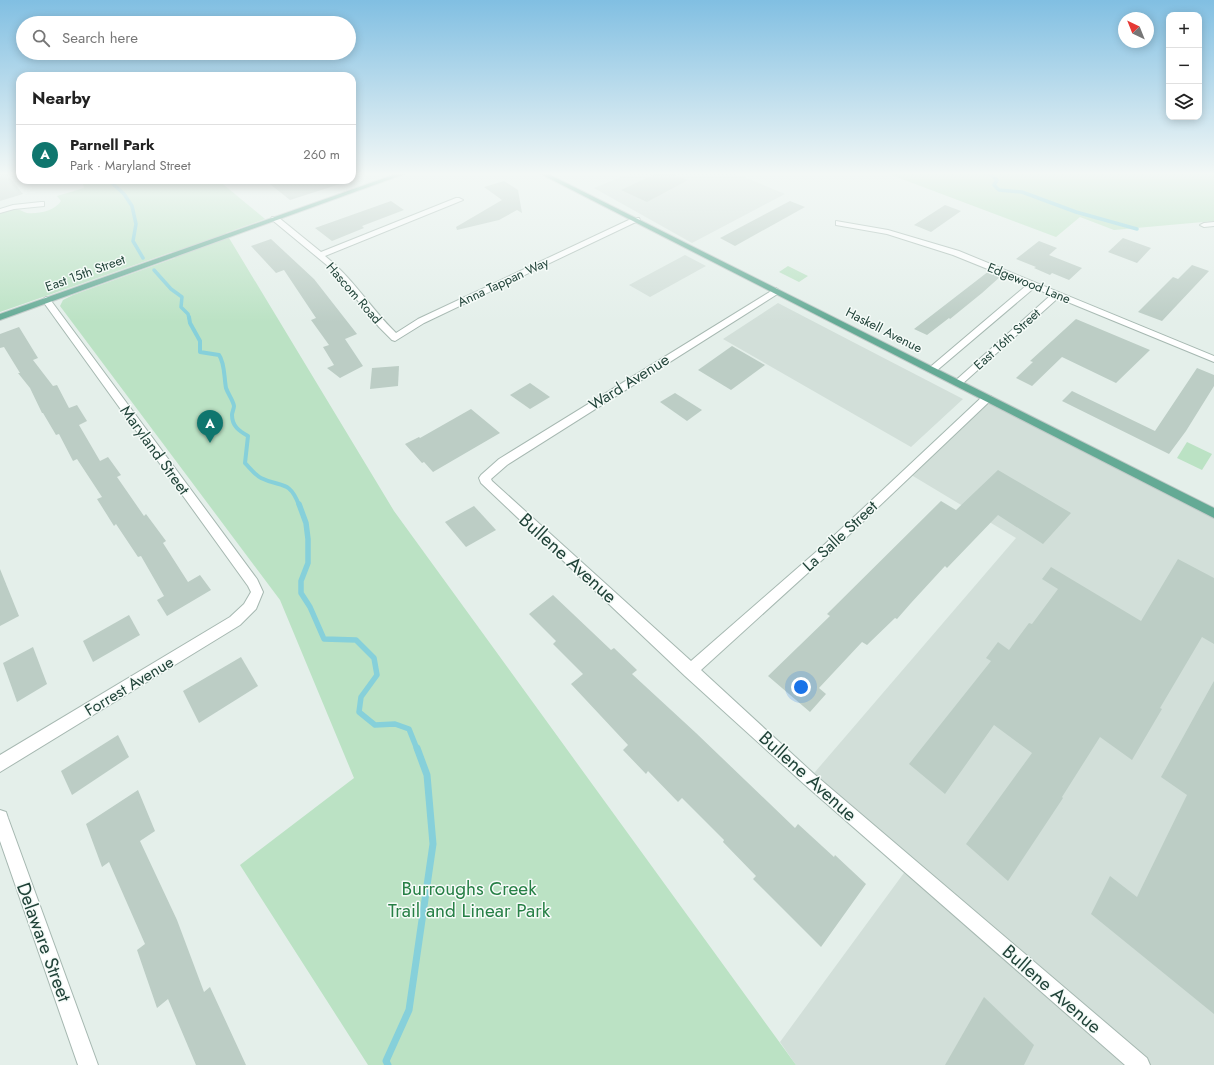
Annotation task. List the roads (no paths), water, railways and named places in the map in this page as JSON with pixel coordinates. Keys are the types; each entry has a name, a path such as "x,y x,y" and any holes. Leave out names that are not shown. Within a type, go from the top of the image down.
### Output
{"main road":[{"name":"East 15th Street","path":"0,317 265,223"},
{"name":"Haskell Avenue","path":"641,223 1214,513"}],"street":[{"name":"Hascom Road","path":"280,223 336,269 382,325 395,338"},
{"path":"320,255 402,223"},
{"name":"Anna Tappan Way","path":"395,338 421,321 630,223"},
{"name":"Edgewood Lane","path":"839,223 888,232 933,244 1214,359"},
{"path":"1204,225 1214,224"},
{"name":"East 16th Street","path":"932,370 1033,284"},
{"name":"Ward Avenue","path":"485,478 503,462 776,291"},
{"name":"East 16th Street","path":"958,383 1057,294"},
{"name":"Maryland Street","path":"46,300 253,583 257,592 254,602"},
{"name":"La Salle Street","path":"690,671 839,537 987,398"},
{"name":"Bullene Avenue","path":"485,478 491,488 809,779 1140,1065"},
{"name":"Forrest Avenue","path":"0,764 235,621 248,611 254,602"},
{"name":"Delaware Street","path":"0,818 88,1065"}],"waterway":[{"path":"136,223 133,241 143,258"},
{"path":"1114,223 1137,229"},
{"path":"154,270 171,289 182,297 181,307 188,314 189,318"},
{"path":"189,317 190,323 200,341 200,352 219,355 221,358 226,388 234,406 232,415 233,422 239,430 248,436 245,463 261,478 284,486 292,491 299,505"},
{"path":"299,504 306,523 308,539 308,563 301,581 301,593 310,607 324,639 356,640 374,658 377,675 361,697 359,712 375,725 395,724 409,729 417,749"},
{"path":"388,1065 386,1061 409,1010 433,844 427,775 417,748"}],"place":[{"name":"Parnell Park","path":"210,443"}],"park label":[{"name":"Burroughs Creek Trail and Linear Park","path":"469,899"}]}
